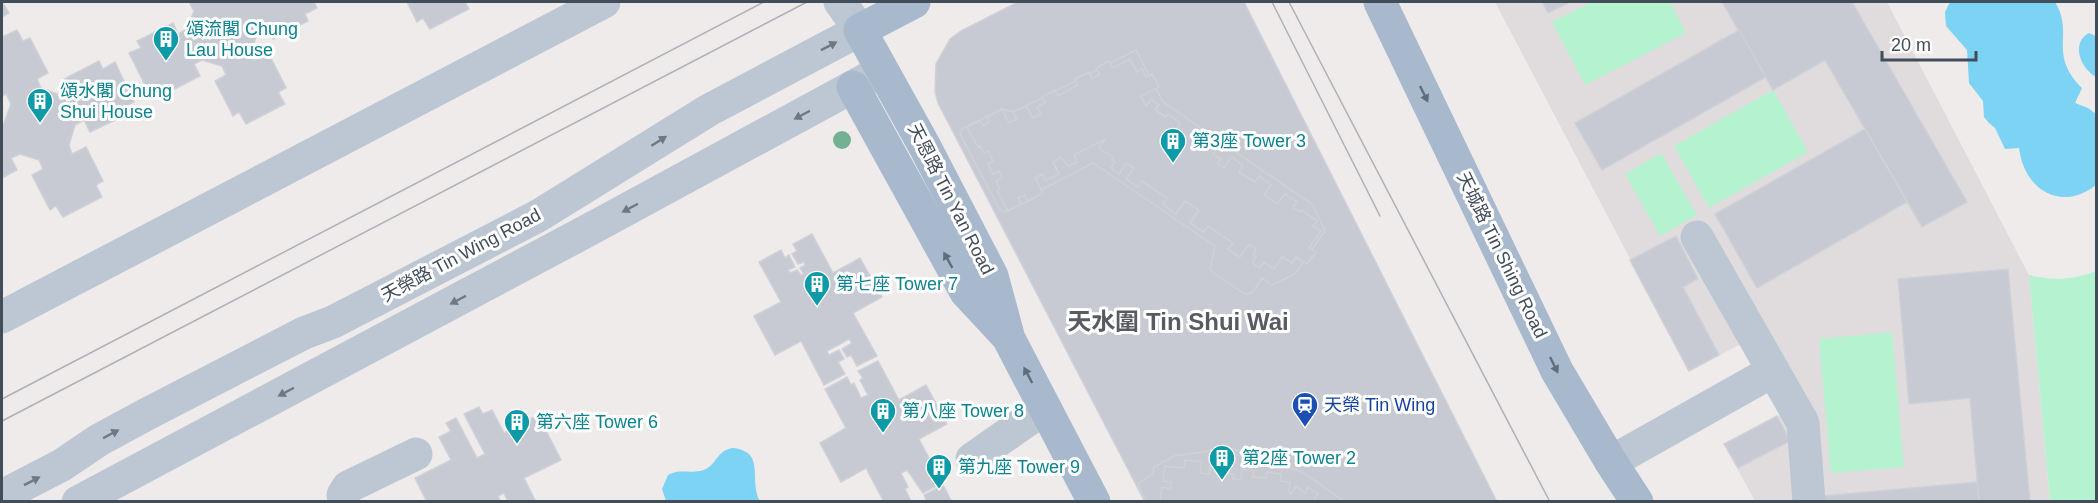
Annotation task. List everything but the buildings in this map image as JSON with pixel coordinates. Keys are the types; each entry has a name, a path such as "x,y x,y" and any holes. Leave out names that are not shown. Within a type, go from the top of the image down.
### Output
{"main road":[{"name":"天榮路 Tin Wing Road","path":"860,30 914,2"},
{"name":"天城路 Tin Shing Road","path":"1380,2 1557,371 1637,501"},
{"name":"天恩路 Tin Yan Road","path":"860,30 992,276 1009,339 1094,501"},
{"path":"853,87 966,292 1009,339"}],"street":[{"path":"2,317 604,2"},
{"path":"840,2 860,30"},
{"name":"天榮路 Tin Wing Road","path":"2,496 62,465 99,441 158,409 538,216 709,110 860,30"},
{"path":"78,501 883,71"},
{"path":"1697,237 1803,423 1809,501"},
{"path":"1611,462 1773,370"},
{"path":"972,459 1045,408"},
{"path":"344,501 343,495 348,487 416,454"}],"shaded area":[{"path":"1495,2 1887,2 2029,275 2050,501 1755,501 1724,444 1806,402 1768,330 1689,371"}],"green space":[{"path":"1592,2 1670,2 1686,33 1585,85 1552,22"},
{"path":"1773,90 1808,152 1709,208 1674,146"},
{"path":"1661,153 1697,215 1660,236 1625,174"},
{"path":"2096,271 2096,501 2050,501 2029,275 2063,279"},
{"path":"1892,332 1904,467 1831,473 1819,339"}],"water":[{"path":"1950,2 2055,2 2063,24 2063,54 2066,64 2082,88 2075,103 2096,114 2096,185 2083,193 2069,197 2046,192 2028,175 2022,163 2019,148 2005,149 1995,128 1984,117 1983,101 1969,83 1967,50 1946,26 1945,12"},
{"path":"2089,33 2096,36 2096,77 2086,68 2080,56 2080,43"},
{"path":"732,448 743,450 753,461 755,484 760,501 666,501 662,489 668,475 706,469 723,452"}],"tram line":[{"path":"2,399 764,2"},
{"path":"2,421 807,2"},
{"path":"1272,2 1380,216"},
{"path":"1289,2 1550,502"}],"place":[{"name":"頌流閣 Chung Lau House","path":"166,62"},
{"name":"頌水閣 Chung Shui House","path":"40,124"},
{"name":"第3座 Tower 3","path":"1173,164"},
{"name":"第七座 Tower 7","path":"817,307"},
{"name":"天榮 Tin Wing","path":"1305,428"},
{"name":"第八座 Tower 8","path":"883,434"},
{"name":"第六座 Tower 6","path":"517,445"},
{"name":"第2座 Tower 2","path":"1222,481"},
{"name":"第九座 Tower 9","path":"939,490"}],"district":[{"name":"天水圍 Tin Shui Wai","path":"1178,321"}]}
